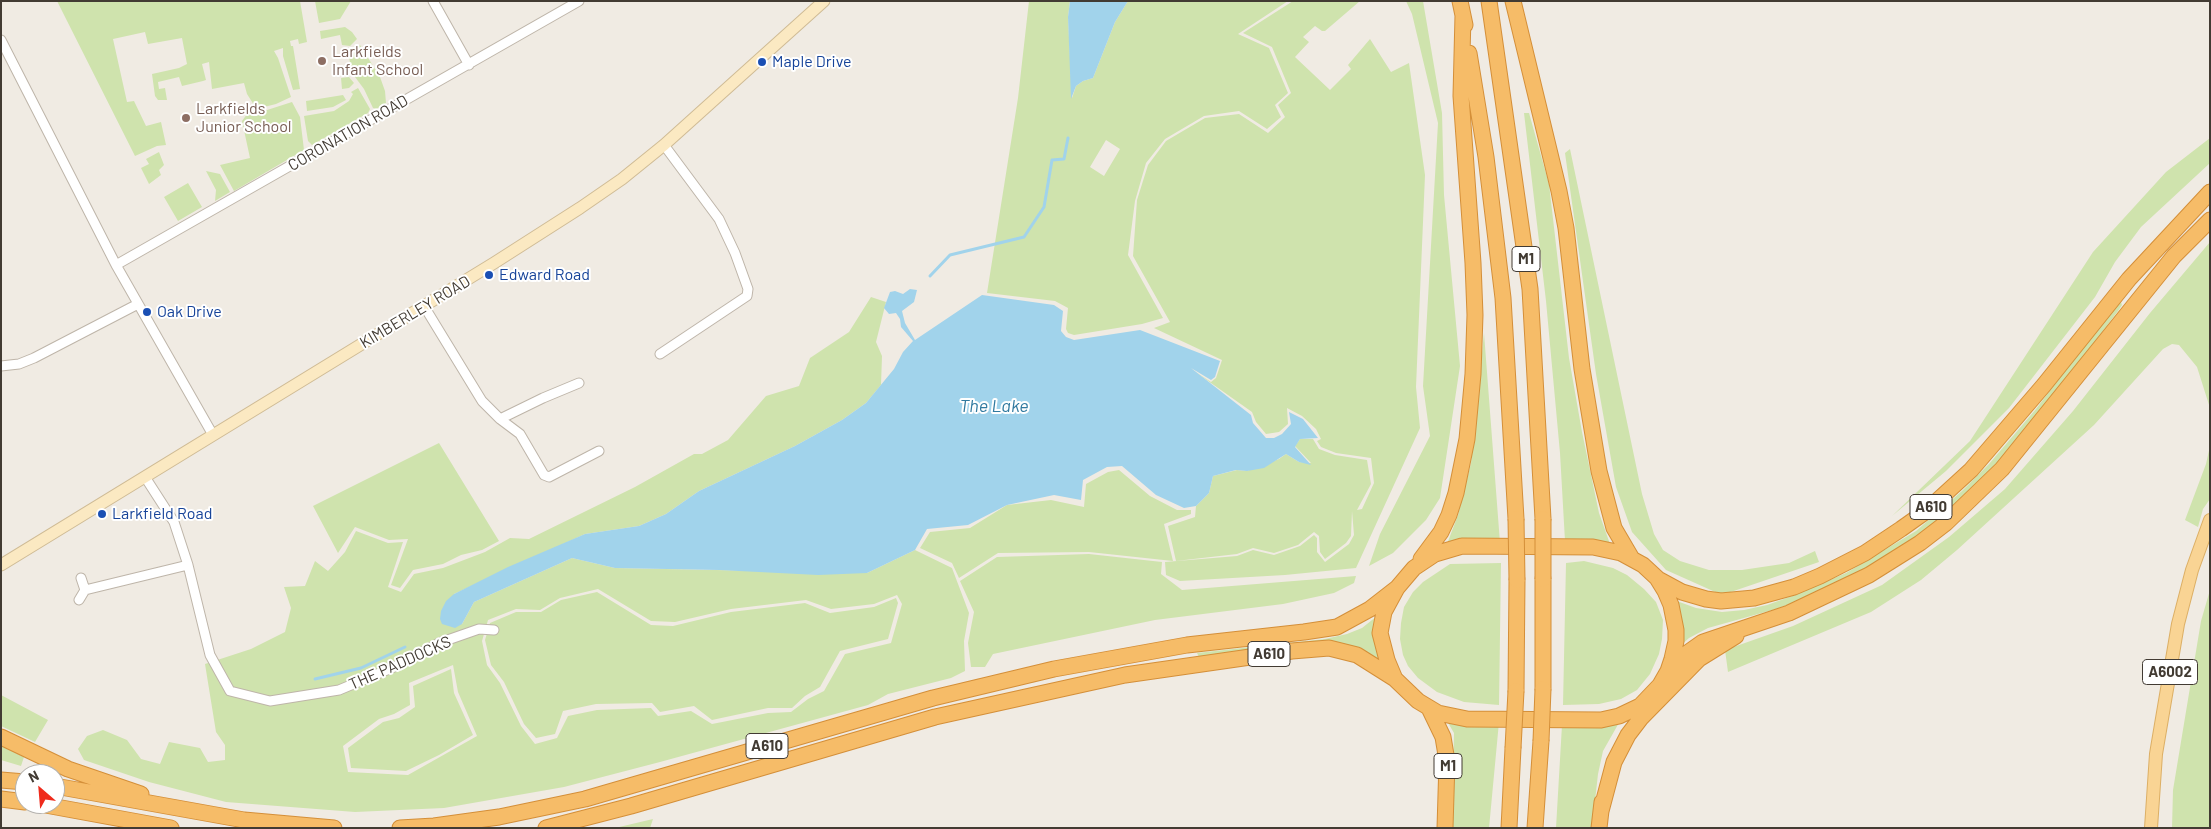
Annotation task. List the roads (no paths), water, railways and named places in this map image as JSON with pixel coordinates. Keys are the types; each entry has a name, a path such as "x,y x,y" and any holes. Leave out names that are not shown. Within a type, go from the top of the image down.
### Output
{"highway":[{"name":"M1","path":"1489,1 1530,289 1543,519 1543,689 1535,828"},
{"path":"1513,1 1559,191 1566,228 1582,369 1599,471 1614,528 1630,557"},
{"name":"M1","path":"1462,8 1486,158 1503,298 1516,519 1516,691 1509,828"},
{"name":"M1","path":"1414,568 1433,544 1449,516 1464,454 1471,404 1475,315 1461,96 1462,8"},
{"name":"A610","path":"1657,578 1682,592 1706,599 1720,601 1754,598 1787,589 1820,576 1865,553 1902,529 1936,502 1971,470 2044,385 2129,279 2210,192"},
{"name":"A610","path":"1668,670 1703,642 1789,613 1827,596 1877,571 1920,544 1958,512 2002,469 2174,256 2210,220"},
{"path":"1599,828 1604,776 1612,747 1625,723 1652,695 1668,670 1675,650 1676,630 1671,605 1657,578 1644,565 1614,550 1593,547 1462,546 1435,554 1414,568 1397,588 1387,604 1380,633 1382,648 1395,679 1418,701 1446,716 1467,719 1601,720 1619,716 1640,706"},
{"name":"A610","path":"400,828 434,826 499,817 585,799 933,698 1054,670 1187,645 1304,632 1337,626 1370,610 1397,588"},
{"path":"1601,811 1614,762 1628,735 1641,718 1699,659 1754,625"},
{"name":"A610","path":"546,828 640,804 935,717 1125,675 1292,651 1329,648 1357,655 1395,679"},
{"name":"M1","path":"1429,708 1443,737 1447,762 1445,828"},
{"path":"1,737 68,769 206,814"},
{"path":"1,780 15,781"},
{"path":"65,788 206,814 290,825 334,828"},
{"path":"1,799 15,801"},
{"path":"65,809 171,828"}],"main road":[{"name":"A6002","path":"2151,828 2156,754 2178,624 2192,570 2210,520"}],"street":[{"path":"433,1 468,65"},
{"name":"CORONATION ROAD","path":"116,265 579,1"},
{"name":"KIMBERLEY ROAD","path":"1,565 424,306 580,208 622,179 664,145 824,1"},
{"path":"1,40 116,265 213,435"},
{"path":"660,354 747,296 748,289 735,253 719,219 664,145"},
{"path":"1,366 19,364 34,358 138,304"},
{"path":"424,306 482,401 500,419 520,434 544,475 549,477 599,452"},
{"path":"500,419 543,398 580,383"},
{"name":"THE PADDOCKS","path":"145,477 174,522 188,565 210,655 230,691 270,701 340,690 394,667 439,643 479,629 494,630"},
{"path":"79,600 85,590 188,565"},
{"path":"81,578 85,590"}],"water":[{"path":"1070,1 1128,1 1115,22 1093,78 1083,81 1076,86 1071,99 1068,17"},
{"name":"The Lake","path":"910,289 917,290 914,302 902,311 905,323 915,340 982,295 1054,305 1063,311 1061,331 1066,337 1074,340 1140,330 1220,361 1215,377 1211,380 1191,368 1251,415 1253,423 1266,438 1274,438 1282,434 1291,424 1289,412 1303,419 1318,438 1300,439 1295,447 1311,465 1299,462 1286,454 1264,468 1247,471 1236,470 1213,476 1209,493 1196,506 1184,508 1156,495 1122,466 1107,467 1083,480 1081,500 1054,495 1007,505 968,525 927,529 915,550 867,573 818,575 719,570 615,568 572,558 474,602 462,624 455,628 442,624 440,619 441,611 446,601 454,594 508,567 585,534 639,526 666,514 699,491 795,446 842,420 866,403 894,369 903,352 913,341 901,327 900,319 896,313 889,314 884,308 890,292 895,291 903,294"}],"waterway":[{"path":"930,276 950,255 1024,237 1044,207 1052,160 1064,159 1068,138"},
{"path":"315,679 361,668 405,647"}],"place":[{"name":"Larkfields Infant School","path":"322,61"},
{"name":"Maple Drive","path":"762,62"},
{"name":"Larkfields Junior School","path":"186,118"},
{"name":"Edward Road","path":"489,275"},
{"name":"Oak Drive","path":"147,312"},
{"name":"Larkfield Road","path":"102,514"}]}
